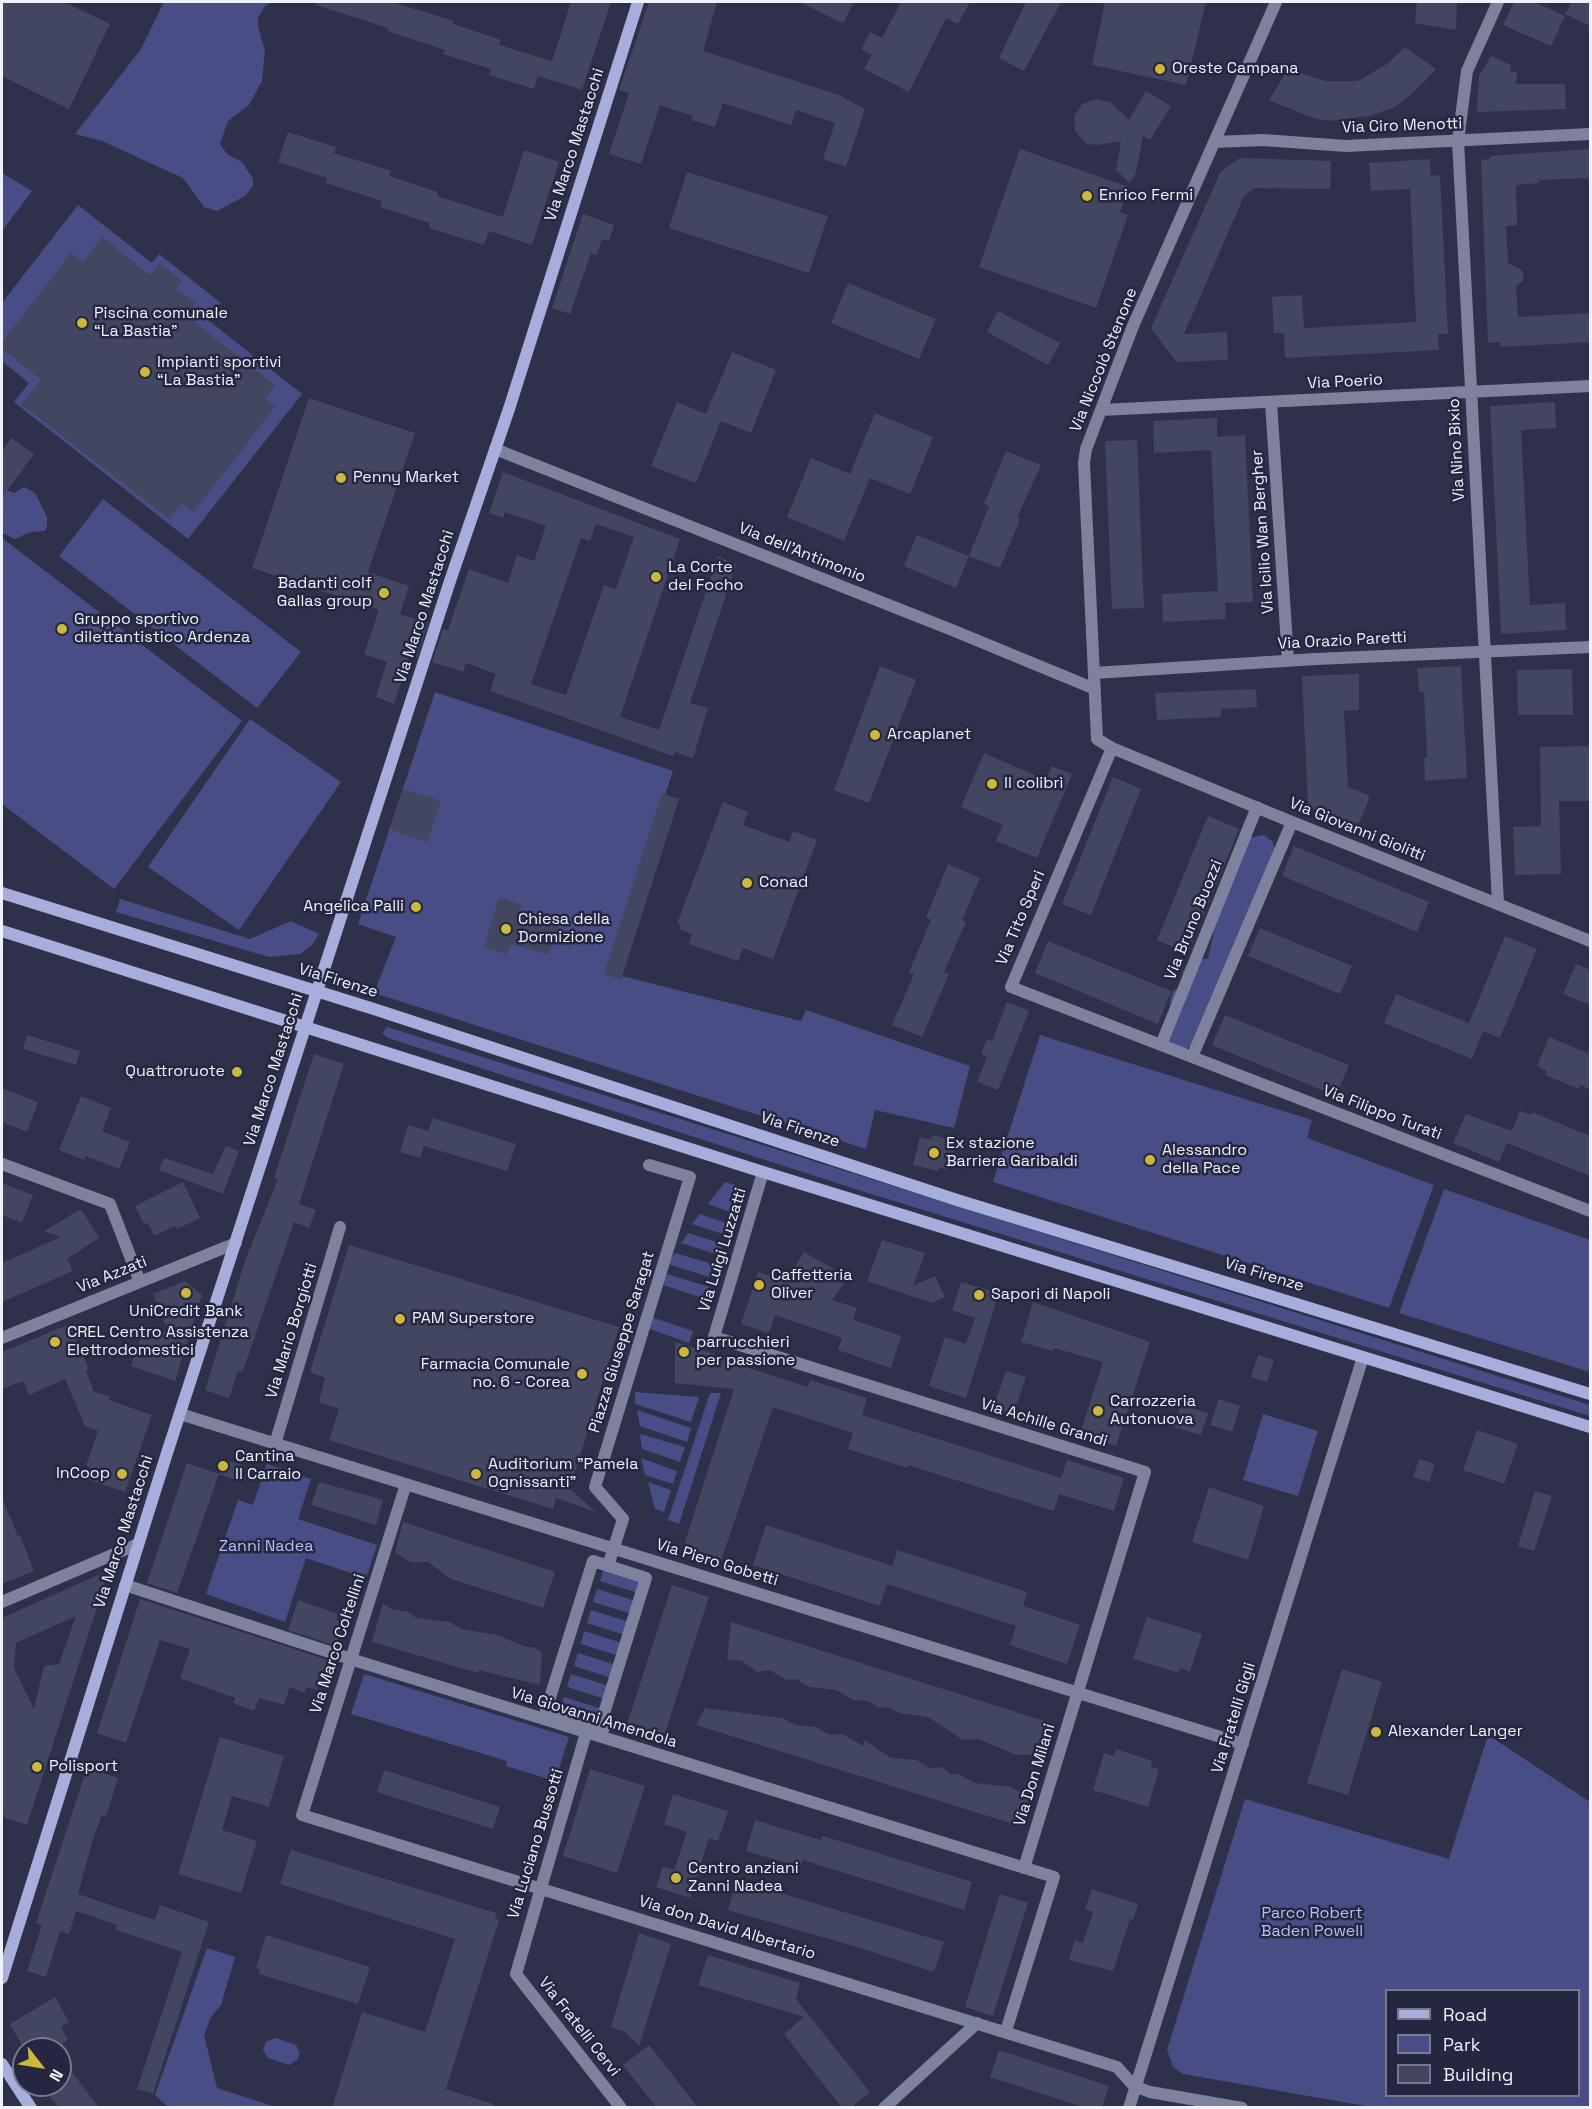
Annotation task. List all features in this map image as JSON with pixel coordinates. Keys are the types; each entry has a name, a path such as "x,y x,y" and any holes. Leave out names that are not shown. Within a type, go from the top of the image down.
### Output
{"main road":[{"name":"Via Marco Mastacchi","path":"2,1978 138,1544 495,449 638,2"},
{"name":"Via Firenze","path":"2,893 317,991 957,1200 1590,1394"},
{"path":"2,931 763,1172 1590,1427"},
{"path":"2,2064 31,2108"}],"street":[{"name":"Via Niccolò Stenone","path":"1112,748 1097,739 1084,463 1086,449 1133,327 1276,2"},
{"name":"Via Nino Bixio","path":"1498,2 1467,71 1458,141 1498,903"},
{"name":"Via Ciro Menotti","path":"1214,142 1263,140 1346,146 1590,134"},
{"name":"Via Poerio","path":"1101,410 1590,386"},
{"name":"Via Icilio Wan Bergher","path":"1271,402 1288,660"},
{"name":"Via dell'Antimonio","path":"495,449 1095,689"},
{"name":"Via Orazio Paretti","path":"1094,673 1288,660 1590,647"},
{"name":"Via Giovanni Giolitti","path":"1112,748 1590,941"},
{"name":"Via Tito Speri","path":"1112,748 1011,987 1161,1045"},
{"name":"Via Bruno Buozzi","path":"1161,1045 1257,807"},
{"path":"1192,1057 1292,822"},
{"name":"Via Filippo Turati","path":"1161,1045 1590,1211"},
{"path":"2,1164 110,1204 140,1281"},
{"name":"Piazza Giuseppe Saragat","path":"613,1548 623,1519 595,1487 690,1177 649,1165"},
{"name":"Via Luigi Luzzatti","path":"714,1337 763,1172"},
{"name":"Via Mario Borgiotti","path":"275,1444 340,1227"},
{"name":"Via Azzati","path":"2,1338 236,1243"},
{"name":"Via Achille Grandi","path":"714,1337 1144,1472 1076,1692"},
{"name":"Via Fratelli Gigli","path":"1129,2108 1362,1358"},
{"name":"Via Piero Gobetti","path":"180,1414 1243,1744"},
{"name":"Via Marco Coltellini","path":"302,1815 406,1484"},
{"path":"2,1602 138,1544"},
{"path":"608,1566 613,1548"},
{"path":"593,1561 608,1566 646,1578 602,1727 546,1710 593,1561"},
{"name":"Via Giovanni Amendola","path":"125,1585 586,1733 1054,1877 1006,2031"},
{"name":"Via Don Milani","path":"1024,1868 1076,1692"},
{"name":"Via Luciano Bussotti","path":"517,1965 586,1733"},
{"name":"Via don David Albertario","path":"302,1815 541,1887 1117,2067 1134,2086"},
{"name":"Via Fratelli Cervi","path":"517,1965 516,1974 621,2108"},
{"path":"889,2106 977,2023"},
{"path":"1134,2086 1150,2092 1242,2108"}],"green space":[{"path":"164,2 272,2 265,6 258,18 258,27 265,51 262,81 249,105 228,121 220,144 227,154 242,162 253,179 253,186 245,196 217,211 204,207 183,178 102,141 75,134 141,49"},
{"path":"2,173 32,191 2,231"},
{"name":"Impianti sportivi “La Bastia”","path":"78,205 152,263 159,254 221,303 208,320 302,394 188,539 14,402 29,383 2,361 2,303"},
{"path":"24,487 35,493 47,517 47,526 45,531 30,532 15,539 2,533 2,488 14,493"},
{"path":"103,499 301,652 257,708 59,556"},
{"name":"Gruppo sportivo dilettantistico Ardenza","path":"2,538 242,721 114,889 2,804"},
{"path":"435,692 673,771 606,972 801,1021 806,1010 970,1066 954,1128 875,1110 866,1149 374,993 396,937 358,924"},
{"path":"250,719 341,782 239,930 148,867"},
{"path":"1264,835 1273,842 1275,851 1196,1043 1178,1054 1163,1033 1172,1015 1170,1001 1173,991 1182,987 1183,972 1188,963 1196,959 1208,959 1216,921 1247,838"},
{"path":"120,899 250,939 291,921 319,934 312,945 300,954 269,957 116,912"},
{"path":"387,1027 1590,1405 1590,1416 852,1188 388,1038 382,1033"},
{"name":"Alessandro della Pace","path":"1040,1035 1312,1120 1307,1138 1434,1185 1389,1308 993,1182"},
{"path":"725,1182 741,1187 733,1213 708,1204"},
{"path":"1444,1189 1590,1240 1590,1372 1399,1313"},
{"path":"700,1214 729,1224 726,1235 692,1224"},
{"path":"688,1233 723,1244 719,1255 681,1243"},
{"path":"675,1253 716,1265 712,1278 668,1264"},
{"path":"667,1274 709,1287 706,1299 660,1284"},
{"path":"651,1317 693,1331 689,1343 647,1328"},
{"path":"635,1392 699,1397 691,1422 635,1404"},
{"path":"710,1393 721,1393 679,1524 668,1520"},
{"path":"637,1410 691,1428 687,1442 640,1426"},
{"path":"1263,1414 1318,1431 1298,1496 1243,1480"},
{"path":"640,1434 685,1447 680,1462 642,1449"},
{"path":"641,1458 677,1471 673,1484 645,1475"},
{"name":"Zanni Nadea","path":"267,1464 311,1479 298,1519 377,1545 366,1578 306,1558 285,1622 206,1594 238,1500 253,1505"},
{"path":"648,1482 671,1490 664,1512 655,1509"},
{"path":"604,1568 642,1580 638,1593 600,1581"},
{"path":"597,1589 636,1601 632,1614 593,1602"},
{"path":"591,1610 629,1622 625,1635 587,1623"},
{"path":"584,1631 622,1643 619,1656 581,1644"},
{"path":"578,1653 616,1665 612,1678 574,1666"},
{"path":"364,1674 569,1737 555,1781 506,1766 507,1761 351,1714"},
{"path":"571,1674 609,1686 605,1699 567,1687"},
{"path":"564,1697 602,1709 598,1722 560,1710"},
{"name":"Parco Robert Baden Powell","path":"1488,1735 1590,1802 1590,2107 1371,2107 1183,2074 1173,2067 1167,2050 1245,1799 1449,1859"},
{"path":"207,1948 235,1957 221,2005 211,2017 204,2035 217,2088 276,2107 168,2107 155,2095"},
{"path":"276,2038 296,2045 300,2053 297,2060 289,2065 268,2058 263,2050 266,2042"}],"building":[{"path":"2,2 64,2 110,24 69,109 2,76"},
{"path":"317,2 392,2 454,21 453,24 501,40 499,45 552,61 571,2 611,2 582,90 538,76 534,89 489,75 491,69 443,54 445,50 387,31 388,28 316,5"},
{"path":"649,2 717,2 703,51 839,95 865,109 846,167 823,159 835,123 796,110 791,125 723,103 715,127 691,120 693,116 660,105 641,164 609,154 629,93 619,90"},
{"path":"799,2 854,2 843,23"},
{"path":"901,2 970,2 958,24 946,18 909,92 864,69 872,55 861,49 870,32 882,38"},
{"path":"1026,2 1061,2 1024,71 999,58"},
{"path":"1105,2 1206,2 1186,85 1092,65"},
{"path":"1417,2 1457,2 1456,30 1415,23"},
{"path":"1514,2 1534,2 1565,16 1551,46 1503,25"},
{"path":"1572,2 1590,2 1590,26 1565,14"},
{"path":"1405,47 1436,69 1415,91 1395,107 1369,116 1329,121 1313,118 1269,100 1288,69 1325,81 1358,81 1387,64"},
{"path":"1491,56 1511,65 1510,72 1517,72 1516,84 1565,84 1566,109 1477,112 1479,76"},
{"path":"1146,91 1171,106 1150,140 1143,136 1136,173 1130,183 1116,170 1121,141 1098,145 1087,144 1075,131 1074,116 1082,104 1096,99 1110,102 1129,120"},
{"path":"288,132 336,147 334,153 391,171 389,176 438,192 437,196 503,217 524,150 559,162 532,245 489,231 484,245 429,228 430,223 380,207 382,201 326,183 327,178 278,162"},
{"path":"1020,149 1129,187 1120,212 1128,215 1096,308 979,267"},
{"path":"1590,149 1590,178 1538,180 1539,183 1516,185 1517,225 1506,226 1508,263 1522,270 1524,277 1522,282 1516,286 1518,317 1590,313 1590,342 1501,347 1500,342 1488,343 1481,160 1490,159 1490,156"},
{"path":"1240,158 1331,161 1330,189 1254,188 1244,196 1184,334 1227,332 1228,360 1176,362 1151,328 1221,171"},
{"path":"1430,159 1431,176 1440,175 1448,334 1438,334 1439,350 1285,358 1284,333 1274,333 1272,297 1302,295 1304,328 1416,322 1410,189 1371,191 1369,163"},
{"path":"687,172 828,216 809,273 669,228"},
{"path":"583,214 614,225 609,241 602,239 597,255 591,253 570,314 552,308"},
{"name":"Impianti sportivi “La Bastia”","path":"102,237 150,275 160,263 182,281 176,288 196,303 191,308 199,315 194,322 275,385 265,399 275,407 193,513 182,503 169,519 21,404 41,380 2,349 2,342 71,253 83,262"},
{"path":"848,283 936,319 919,359 831,323"},
{"path":"998,311 1060,343 1048,365 987,332"},
{"path":"732,352 776,370 751,433 721,421 696,483 651,466 677,402 706,414"},
{"name":"Penny Market","path":"309,398 415,433 368,572 409,586 400,614 428,623 417,657 410,654 394,704 376,697 387,662 364,654 379,610 252,568"},
{"path":"1555,402 1556,428 1521,430 1530,605 1565,603 1566,630 1501,634 1490,406"},
{"path":"875,413 933,437 910,494 870,478 844,541 787,517 811,458 850,474"},
{"path":"1217,418 1217,437 1245,435 1253,602 1225,603 1226,619 1163,622 1162,594 1218,591 1211,450 1154,453 1153,421"},
{"path":"11,438 34,454 2,498 2,452"},
{"path":"1137,440 1144,608 1112,609 1105,441"},
{"path":"1006,451 1041,465 1017,518 1020,519 1000,568 969,556 989,506 984,504"},
{"path":"503,472 680,539 620,717 659,730 718,556 736,565 690,703 708,708 693,758 675,752 673,756 490,691 496,674 466,663 463,672 432,662 443,629 448,630 469,569 508,583 517,555 534,561 546,526 505,512 503,518 489,513","holes":["596,524 634,537 616,589 604,585 566,695 531,684 581,538 590,541"]},
{"path":"917,535 969,556 956,588 904,566"},
{"name":"Arcaplanet","path":"880,666 916,680 869,803 834,790"},
{"path":"1461,666 1467,778 1425,781 1424,758 1427,757 1424,692 1419,692 1417,668"},
{"path":"1572,669 1573,715 1518,715 1517,670"},
{"path":"1359,674 1359,710 1344,711 1348,787 1370,796 1358,826 1308,807 1302,676"},
{"path":"1256,689 1257,707 1221,709 1221,717 1157,720 1155,693"},
{"path":"1590,746 1590,801 1559,801 1561,874 1515,875 1513,827 1541,826 1540,747"},
{"path":"984,753 1046,780 1052,766 1072,774 1037,858 996,841 1003,825 961,807"},
{"path":"1113,777 1141,789 1091,915 1062,904"},
{"path":"403,789 441,801 427,842 389,829"},
{"path":"662,793 679,799 621,980 604,974"},
{"name":"Conad","path":"723,802 748,812 743,825 789,842 793,831 817,840 773,959 743,948 738,961 689,944 692,934 679,929 681,925 677,924"},
{"path":"1208,816 1239,829 1188,953 1157,940"},
{"path":"1294,846 1429,902 1417,932 1282,876"},
{"path":"948,864 980,878 962,920 966,922 944,972 949,974 922,1037 892,1025 914,974 909,972 931,920 926,917"},
{"path":"499,897 521,904 519,914 558,926 549,955 512,944 506,954 484,947"},
{"path":"1260,928 1352,966 1340,994 1248,956"},
{"path":"1505,936 1537,949 1500,1038 1483,1031 1472,1059 1384,1023 1396,994 1469,1023"},
{"path":"1048,941 1171,991 1158,1024 1035,973"},
{"path":"1576,964 1590,970 1590,1005 1563,994"},
{"path":"1007,1002 1029,1011 998,1090 977,1082 987,1057 981,1054 987,1039 992,1041"},
{"path":"1225,1015 1349,1065 1336,1096 1212,1045"},
{"path":"27,1035 80,1051 76,1065 23,1049"},
{"path":"1549,1037 1590,1054 1590,1089 1580,1085 1579,1089 1545,1075 1547,1071 1537,1066"},
{"path":"314,1054 344,1064 299,1204 316,1210 309,1228 294,1222 245,1365 242,1372 238,1371 229,1398 205,1390 246,1258 278,1179 274,1178"},
{"path":"2,1088 38,1102 27,1132 2,1122"},
{"path":"81,1096 111,1108 102,1131 130,1142 119,1169 86,1156 84,1160 59,1150"},
{"path":"1520,1111 1531,1115 1532,1112 1590,1136 1590,1176 1507,1143"},
{"path":"1466,1114 1512,1131 1499,1162 1453,1143"},
{"path":"433,1118 516,1144 507,1171 424,1146 420,1158 400,1152 408,1125 428,1131"},
{"name":"Ex stazione Barriera Garibaldi","path":"932,1135 956,1141 948,1170 939,1167 938,1171 913,1165 920,1137 931,1140"},
{"path":"226,1146 239,1151 223,1194 159,1170 164,1158 213,1174"},
{"path":"183,1182 200,1218 177,1229 175,1226 154,1236 148,1223 144,1224 135,1206"},
{"path":"2,1183 33,1195 22,1223 2,1215"},
{"path":"81,1209 99,1238 67,1259 73,1271 2,1302 2,1263 61,1237 44,1231"},
{"path":"882,1240 925,1253 913,1286 935,1276 945,1297 932,1303 867,1281"},
{"path":"349,1245 619,1327 570,1489 596,1512 556,1498 553,1509 329,1440 339,1409 319,1402 325,1378 310,1372"},
{"path":"804,1252 848,1277 832,1300 857,1308 853,1320 901,1336 891,1368 838,1350 842,1338 775,1315 769,1333 741,1324 758,1272 786,1281"},
{"path":"185,1281 202,1295 175,1381 131,1366 145,1325 169,1333 153,1294"},
{"path":"961,1282 999,1293 966,1398 929,1386 945,1337 966,1344 975,1318 952,1310"},
{"path":"1033,1302 1150,1342 1116,1446 1080,1434 1103,1362 1054,1348 1053,1351 1021,1342"},
{"path":"70,1324 89,1370 86,1371 94,1392 110,1396 109,1400 152,1415 125,1492 86,1479 90,1467 86,1466 98,1431 85,1426 65,1379 29,1395 23,1381 2,1389 2,1352"},
{"path":"675,1342 734,1360 733,1363 808,1387 810,1380 867,1398 862,1415 1061,1478 1067,1460 1124,1478 1114,1511 1059,1494 1054,1511 908,1465 907,1468 848,1449 853,1433 773,1407 721,1561 683,1548 734,1389 675,1383"},
{"path":"1258,1355 1274,1360 1267,1382 1251,1377"},
{"path":"1006,1371 1026,1377 1013,1415 993,1408"},
{"path":"1219,1399 1240,1406 1232,1432 1210,1425"},
{"path":"1181,1405 1208,1413 1201,1435 1174,1427"},
{"path":"1477,1430 1518,1444 1504,1484 1463,1470"},
{"path":"223,1459 242,1465 237,1480 219,1474"},
{"path":"1419,1459 1435,1464 1429,1482 1413,1477"},
{"path":"187,1463 219,1474 177,1593 147,1583"},
{"path":"319,1482 383,1500 376,1525 311,1505"},
{"path":"1209,1487 1264,1506 1248,1560 1192,1542"},
{"path":"1535,1491 1552,1496 1534,1551 1518,1546"},
{"path":"2,1498 34,1571 2,1584"},
{"path":"403,1522 555,1572 543,1608 451,1579 428,1562 410,1562 395,1552"},
{"path":"766,1525 893,1566 897,1550 1027,1592 1023,1606 1080,1625 1067,1664 1010,1645 1016,1626 887,1584 880,1606 753,1565"},
{"path":"109,1570 27,1825 5,1818 2,1810 2,1618","holes":["76,1616 59,1664 44,1666 34,1709 14,1668 16,1643"]},
{"path":"672,1585 709,1597 662,1742 625,1730"},
{"path":"140,1599 328,1660 317,1690 306,1687 305,1693 290,1687 284,1705 259,1698 254,1711 233,1703 235,1698 180,1678 190,1649 160,1640 126,1743 97,1733"},
{"path":"298,1600 338,1614 336,1620 345,1623 338,1641 335,1640 333,1645 288,1630"},
{"path":"383,1603 391,1609 409,1612 416,1618 450,1622 461,1629 497,1635 526,1647 533,1647 542,1652 540,1685 479,1670 478,1673 372,1642"},
{"path":"1147,1617 1202,1634 1190,1672 1180,1668 1179,1673 1133,1659"},
{"path":"731,1622 1054,1724 1045,1754 1016,1755 979,1739 963,1740 928,1717 899,1713 890,1708 877,1707 868,1701 853,1700 836,1690 809,1687 796,1679 787,1680 770,1670 757,1672 742,1661 727,1659"},
{"path":"1342,1669 1382,1682 1348,1795 1307,1783"},
{"path":"705,1708 782,1718 795,1725 816,1727 830,1735 843,1734 863,1746 865,1740 891,1758 917,1760 929,1768 942,1767 951,1774 958,1774 975,1783 1011,1787 1024,1795 1032,1795 1023,1827 696,1725"},
{"path":"220,1737 284,1756 269,1807 232,1796 222,1830 257,1841 241,1893 178,1874"},
{"path":"1116,1749 1152,1761 1151,1767 1159,1769 1148,1807 1093,1790 1104,1753 1114,1756"},
{"path":"87,1768 118,1778 106,1816 102,1815 92,1842 78,1894 155,1920 160,1905 209,1922 153,2094 137,2089 182,1952 116,1930 117,1925 76,1911 69,1934 60,1931 46,1977 27,1971 42,1925 36,1923"},
{"path":"590,1769 645,1786 617,1873 563,1856"},
{"path":"384,1770 500,1807 493,1829 377,1792"},
{"path":"673,1794 728,1811 718,1841 709,1838 690,1898 656,1887 663,1866 674,1870 687,1832 664,1824"},
{"path":"755,1820 821,1840 823,1836 972,1882 964,1910 803,1860 800,1867 746,1851"},
{"path":"291,1850 496,1913 495,1918 499,1920 446,2089 493,2104 492,2108 332,2108 362,2012 425,2032 455,1939 280,1884"},
{"path":"737,1880 944,1942 934,1972 728,1910"},
{"path":"1092,1889 1138,1904 1133,1920 1130,1919 1113,1971 1069,1960 1075,1940 1083,1943 1093,1912 1085,1909"},
{"path":"1000,1894 1028,1903 993,2016 965,2007"},
{"path":"639,1933 671,1944 639,2046 625,2032 611,2027"},
{"path":"266,1935 370,1967 358,2004 259,1974 260,1969 256,1968"},
{"path":"708,1955 800,1983 796,1999 870,2092 851,2108 842,2108 784,2034 804,2017 698,1985"},
{"path":"55,1997 69,2022 61,2027 66,2037 17,2037 10,2024"},
{"path":"649,2045 698,2108 657,2108 623,2065"},
{"path":"999,2050 1109,2086 1102,2108 1086,2108 990,2077"},
{"path":"72,2072 99,2108 59,2108 50,2097 72,2097"}],"place":[{"name":"Oreste Campana","path":"1160,69"},
{"name":"Enrico Fermi","path":"1087,196"},
{"name":"Piscina comunale “La Bastia”","path":"82,323"},
{"name":"Impianti sportivi “La Bastia”","path":"145,372"},
{"name":"Penny Market","path":"341,478"},
{"name":"La Corte del Focho","path":"656,577"},
{"name":"Badanti colf Gallas group","path":"384,593"},
{"name":"Gruppo sportivo dilettantistico Ardenza","path":"62,629"},
{"name":"Arcaplanet","path":"875,735"},
{"name":"Il colibrì","path":"992,784"},
{"name":"Conad","path":"747,883"},
{"name":"Angelica Palli","path":"416,907"},
{"name":"Chiesa della Dormizione","path":"506,929"},
{"name":"Quattroruote","path":"237,1072"},
{"name":"Ex stazione Barriera Garibaldi","path":"934,1153"},
{"name":"Alessandro della Pace","path":"1150,1160"},
{"name":"Caffetteria Oliver","path":"759,1285"},
{"name":"UniCredit Bank","path":"186,1293"},
{"name":"Sapori di Napoli","path":"979,1295"},
{"name":"PAM Superstore","path":"400,1319"},
{"name":"CREL Centro Assistenza Elettrodomestici","path":"55,1342"},
{"name":"parrucchieri per passione","path":"684,1352"},
{"name":"Farmacia Comunale no. 6 - Corea","path":"582,1374"},
{"name":"Carrozzeria Autonuova","path":"1098,1411"},
{"name":"Cantina Il Carraio","path":"223,1466"},
{"name":"InCoop","path":"122,1474"},
{"name":"Auditorium \"Pamela Ognissanti\"","path":"476,1474"},
{"name":"Alexander Langer","path":"1376,1732"},
{"name":"Polisport","path":"37,1767"},
{"name":"Centro anziani Zanni Nadea","path":"676,1878"}]}
